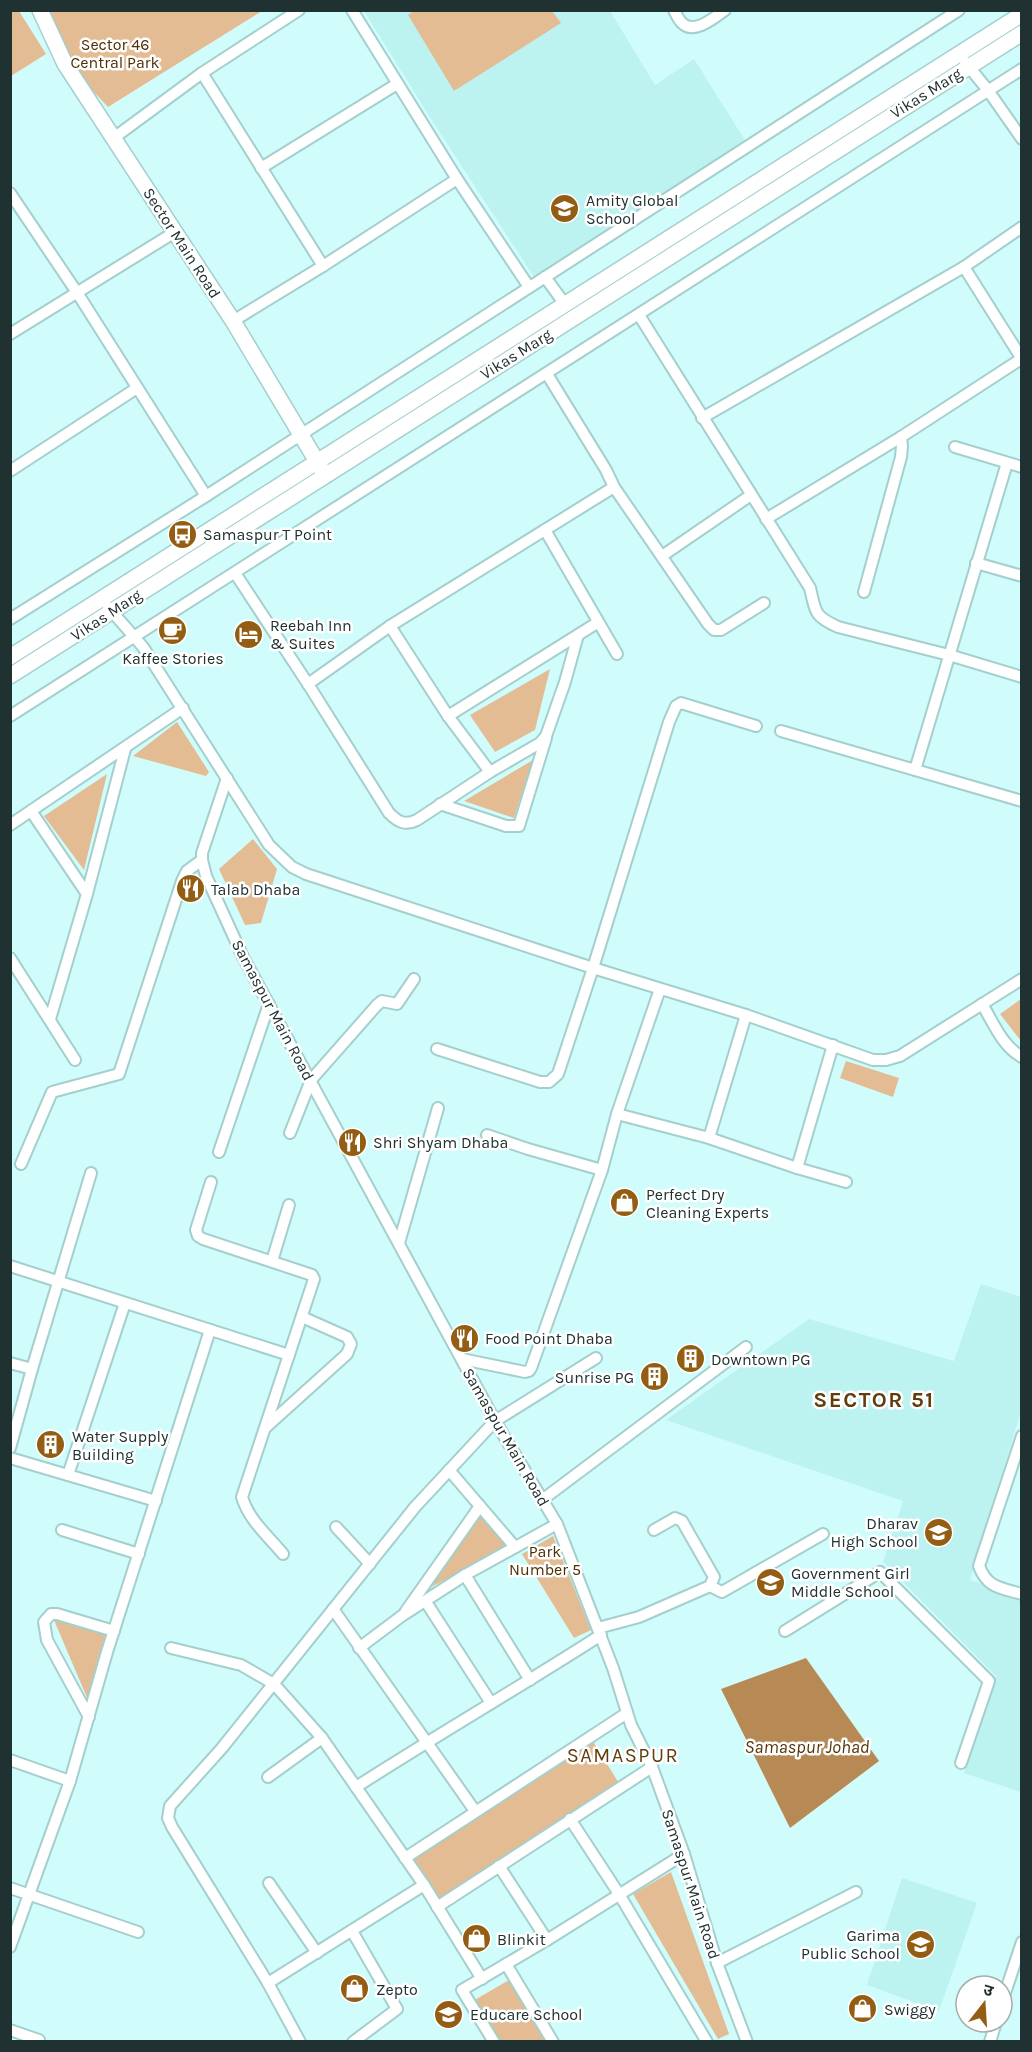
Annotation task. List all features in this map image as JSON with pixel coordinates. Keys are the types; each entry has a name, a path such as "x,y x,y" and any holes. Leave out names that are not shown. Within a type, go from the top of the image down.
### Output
{"main road":[{"name":"Sector Main Road","path":"40,10 65,64 233,321 326,475"},
{"name":"Vikas Marg","path":"10,657 107,605 326,475 964,60 1022,14"},
{"name":"Vikas Marg","path":"10,676 107,605 317,462 564,303 964,60 1022,33"}],"street":[{"path":"114,137 202,73 299,10"},
{"path":"352,10 396,84 529,287"},
{"path":"674,10 683,24 691,27 701,25 724,10"},
{"path":"10,619 206,496 888,58 959,10"},
{"path":"964,60 1022,139"},
{"path":"10,716 639,315 987,89 1022,69"},
{"path":"202,73 323,266"},
{"path":"261,168 396,84"},
{"path":"233,321 457,179"},
{"path":"10,193 78,294 206,496"},
{"path":"702,418 964,267 1022,227"},
{"path":"10,334 175,232"},
{"path":"766,519 901,437 1021,359 964,267"},
{"path":"545,277 564,303"},
{"path":"639,315 810,588 816,613 838,627 949,655 1022,677"},
{"path":"547,374 606,470 614,488 714,630 721,630 764,603"},
{"path":"10,471 137,388"},
{"path":"864,592 901,457 901,437"},
{"path":"955,447 1022,467"},
{"path":"915,770 1006,463"},
{"path":"308,684 390,626 614,488"},
{"path":"662,556 751,495"},
{"path":"545,530 617,654"},
{"path":"976,563 1022,576"},
{"path":"235,573 395,819 402,823 409,824 540,743 546,736"},
{"path":"107,605 134,637 183,708 269,844 292,867 350,889 746,1015 873,1060 900,1056 1022,979"},
{"path":"448,716 597,623"},
{"path":"390,626 448,716 490,772"},
{"path":"440,804 506,826 519,825 578,635"},
{"path":"437,1049 540,1082 549,1082 558,1074 676,706 681,703 756,726"},
{"path":"10,825 183,708"},
{"path":"780,731 1022,801"},
{"path":"50,1019 87,894 125,748"},
{"path":"21,1164 52,1092 119,1074 182,881 187,871 202,860 204,845 226,778"},
{"path":"31,811 87,894"},
{"name":"Samaspur Main Road","path":"202,860 206,876 243,957 495,1421 556,1524 599,1632 631,1725 652,1767 684,1854 717,1964 747,2042"},
{"path":"10,958 75,1060"},
{"path":"290,1133 311,1080 376,1005 382,1001 397,1004 414,979"},
{"path":"462,1359 525,1372 531,1368 602,1170 617,1114 660,989"},
{"path":"219,1152 269,1004"},
{"path":"982,1004 1006,1044 1022,1057"},
{"path":"709,1138 746,1015"},
{"path":"797,1168 832,1045"},
{"path":"399,1243 438,1108"},
{"path":"617,1114 709,1138 846,1182"},
{"path":"487,1135 602,1170"},
{"path":"10,1448 92,1173"},
{"path":"211,1182 196,1230 198,1236 312,1275 314,1279 314,1285 242,1497 244,1506 251,1516 283,1554"},
{"path":"272,1262 289,1205"},
{"path":"10,1266 289,1355"},
{"path":"68,1475 125,1303"},
{"path":"265,1428 347,1354 351,1344 347,1337 302,1317"},
{"path":"10,1947 70,1781 114,1630 210,1330"},
{"path":"543,1500 746,1347"},
{"path":"300,2042 268,1983 168,1818 170,1806 222,1748 415,1508 495,1421 596,1358"},
{"path":"10,1363 32,1369"},
{"path":"1022,1436 1017,1468 979,1566 989,1584 1022,1594"},
{"path":"10,1458 156,1501"},
{"path":"449,1470 515,1547"},
{"path":"403,1615 480,1506"},
{"path":"356,1787 425,1742 530,1680 599,1632 710,1586 714,1577 682,1521 675,1518 654,1530"},
{"path":"359,1648 403,1615 465,1575 556,1524"},
{"path":"336,1527 370,1564"},
{"path":"62,1530 139,1554"},
{"path":"710,1586 722,1592 823,1534"},
{"path":"785,1630 879,1572 989,1681 961,1763"},
{"path":"465,1575 530,1680"},
{"path":"426,1602 491,1704"},
{"path":"333,1609 475,1811"},
{"path":"89,1717 47,1640 44,1622 51,1614 57,1614 114,1630"},
{"path":"171,1648 241,1665 274,1684 322,1738 424,1885 482,1979"},
{"path":"405,1858 627,1713"},
{"path":"268,1777 322,1738"},
{"path":"12,1758 70,1781"},
{"path":"437,1907 652,1767"},
{"path":"570,1819 619,1894 707,2042"},
{"path":"494,2042 462,1990 684,1854"},
{"path":"499,1866 547,1940"},
{"path":"269,1883 317,1953"},
{"path":"268,1983 424,1885"},
{"path":"10,1888 138,1932"},
{"path":"717,1964 856,1892"},
{"path":"352,1931 397,2009 353,2042"},
{"path":"1018,1963 1022,1942"},
{"path":"506,1964 553,2042"},
{"path":"10,2030 39,2040"}],"shaded area":[{"name":"Amity Global School","path":"364,11 610,11 655,85 694,59 746,142 534,277"},
{"name":"Dharav High School","path":"981,1284 1021,1297 1021,1411 970,1580 1021,1597 1021,1792 964,1773 996,1676 883,1562 903,1501 666,1420 809,1319 954,1361"},
{"name":"Garima Public School","path":"902,1878 977,1903 939,2011 867,1985"}],"green space":[{"path":"11,10 19,11 46,54 11,76"},
{"path":"415,10 552,11 561,23 454,91 408,15"},
{"name":"Sector 46 Central Park","path":"49,11 262,11 108,107 79,76"},
{"path":"550,669 535,730 495,752 470,715"},
{"path":"177,722 209,772 206,776 133,756"},
{"path":"533,760 514,818 464,801"},
{"path":"107,774 84,870 44,816"},
{"path":"253,839 277,869 261,923 245,925 219,869"},
{"path":"1021,999 1021,1041 1000,1014"},
{"path":"846,1061 899,1078 893,1097 840,1078"},
{"path":"480,1512 511,1546 425,1590"},
{"name":"Park Number 5","path":"553,1536 591,1630 574,1638 522,1554"},
{"path":"54,1620 105,1635 88,1700"},
{"path":"591,1738 620,1785 437,1904 410,1858"},
{"path":"671,1872 729,2034 718,2039 633,1894"},
{"path":"509,1980 547,2041 498,2041 473,2001"}],"water":[{"name":"Samaspur Johad","path":"806,1658 879,1761 790,1828 721,1689"}],"place":[{"name":"Amity Global School","path":"565,209"},
{"name":"Samaspur T Point","path":"182,534"},
{"name":"Kaffee Stories","path":"173,630"},
{"name":"Reebah Inn & Suites","path":"249,634"},
{"name":"Talab Dhaba","path":"190,889"},
{"name":"Shri Shyam Dhaba","path":"352,1142"},
{"name":"Perfect Dry Cleaning Experts","path":"625,1203"},
{"name":"Food Point Dhaba","path":"464,1338"},
{"name":"Downtown PG","path":"690,1359"},
{"name":"Sunrise PG","path":"655,1377"},
{"name":"Water Supply Building","path":"51,1445"},
{"name":"Dharav High School","path":"939,1532"},
{"name":"Government Girl Middle School","path":"770,1582"},
{"name":"Blinkit","path":"476,1939"},
{"name":"Garima Public School","path":"921,1944"},
{"name":"Zepto","path":"355,1989"},
{"name":"Swiggy","path":"863,2009"},
{"name":"Educare School","path":"449,2014"}],"district":[{"name":"SECTOR 51","path":"874,1400"},
{"name":"SAMASPUR","path":"623,1755"}]}
